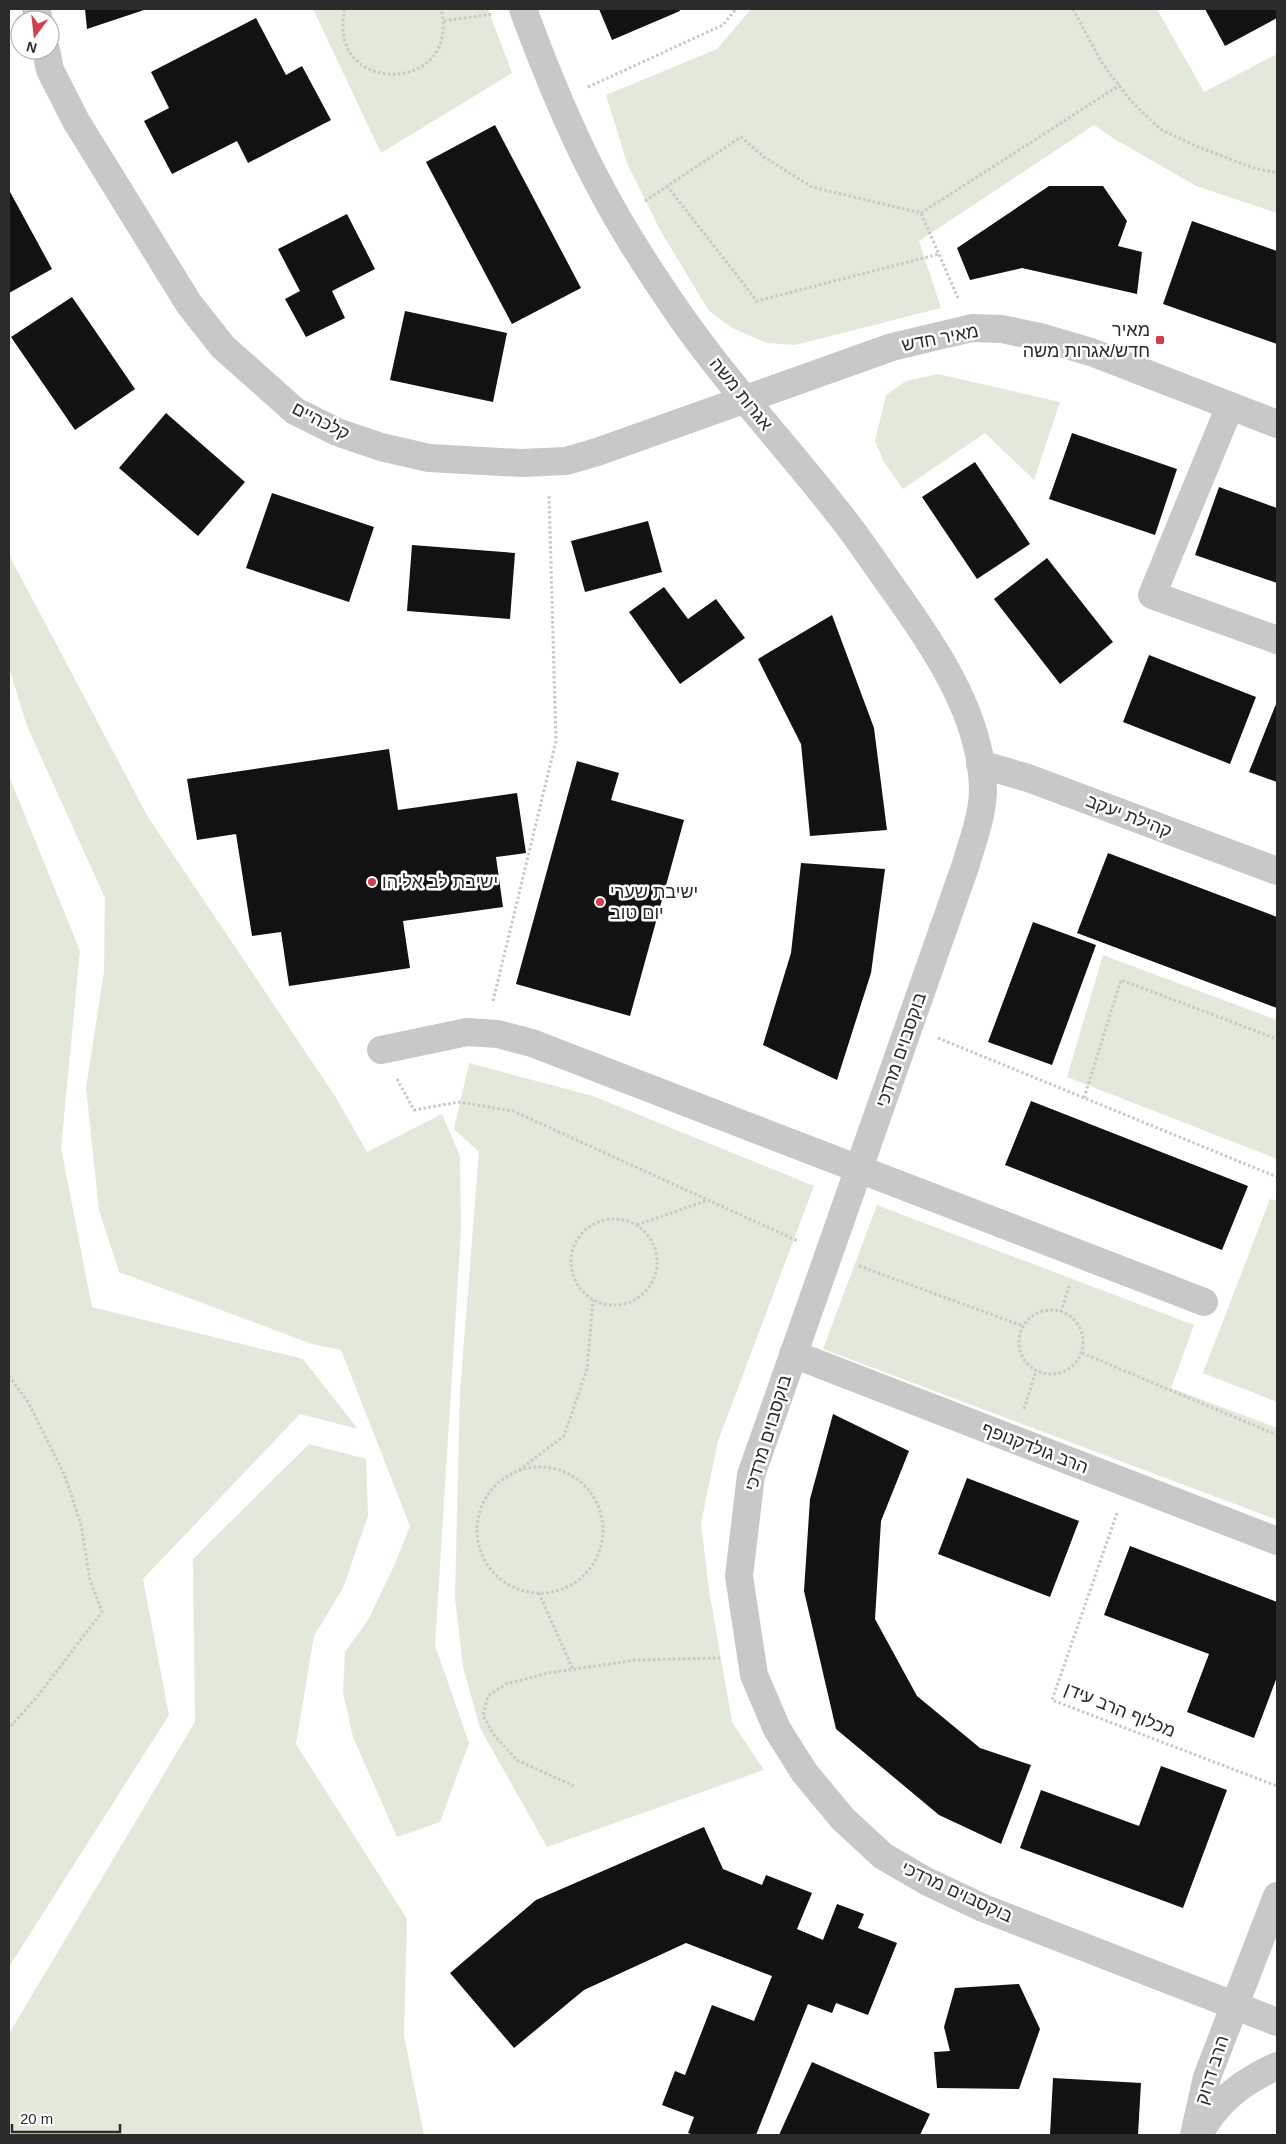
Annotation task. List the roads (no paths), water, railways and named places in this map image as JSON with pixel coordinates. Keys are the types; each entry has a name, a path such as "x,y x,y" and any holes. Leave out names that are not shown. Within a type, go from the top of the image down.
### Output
{"street":[{"name":"אגרות משה","path":"523,10 560,100 596,180 618,218 676,310 712,359 837,510 919,624 956,688 969,718 980,764"},
{"name":"קלכהיים","path":"48,60 50,70 76,121 189,304 223,346 295,411 337,432 381,447 429,458 521,463 566,461 597,452 744,399"},
{"name":"מאיר חדש","path":"744,399 892,347 972,328 1002,329 1040,337 1091,352 1277,424"},
{"path":"1230,406 1152,595 1277,640"},
{"name":"קהילת יעקב","path":"980,764 1028,778 1277,871"},
{"name":"בוקסבוים מרדכי","path":"980,764 983,791 965,867 752,1475 739,1576 754,1675 776,1728 804,1772 842,1820 883,1856 926,1881 983,1908 1234,2005"},
{"path":"381,1050 467,1032 486,1032 532,1043 1204,1302"},
{"name":"הרב גולדקנופף","path":"793,1354 1277,1541"},
{"name":"הרב דרוק","path":"1194,2135 1208,2077 1277,1896"},
{"path":"1234,2005 1277,2022"},
{"path":"1198,2135 1210,2114 1232,2091 1277,2066"}],"place":[{"name":"מאיר חדש/אגרות משה","path":"1160,340"},
{"name":"ישיבת לב אליהו","path":"372,882"},
{"name":"ישיבת שערי יום טוב","path":"600,902"}]}
